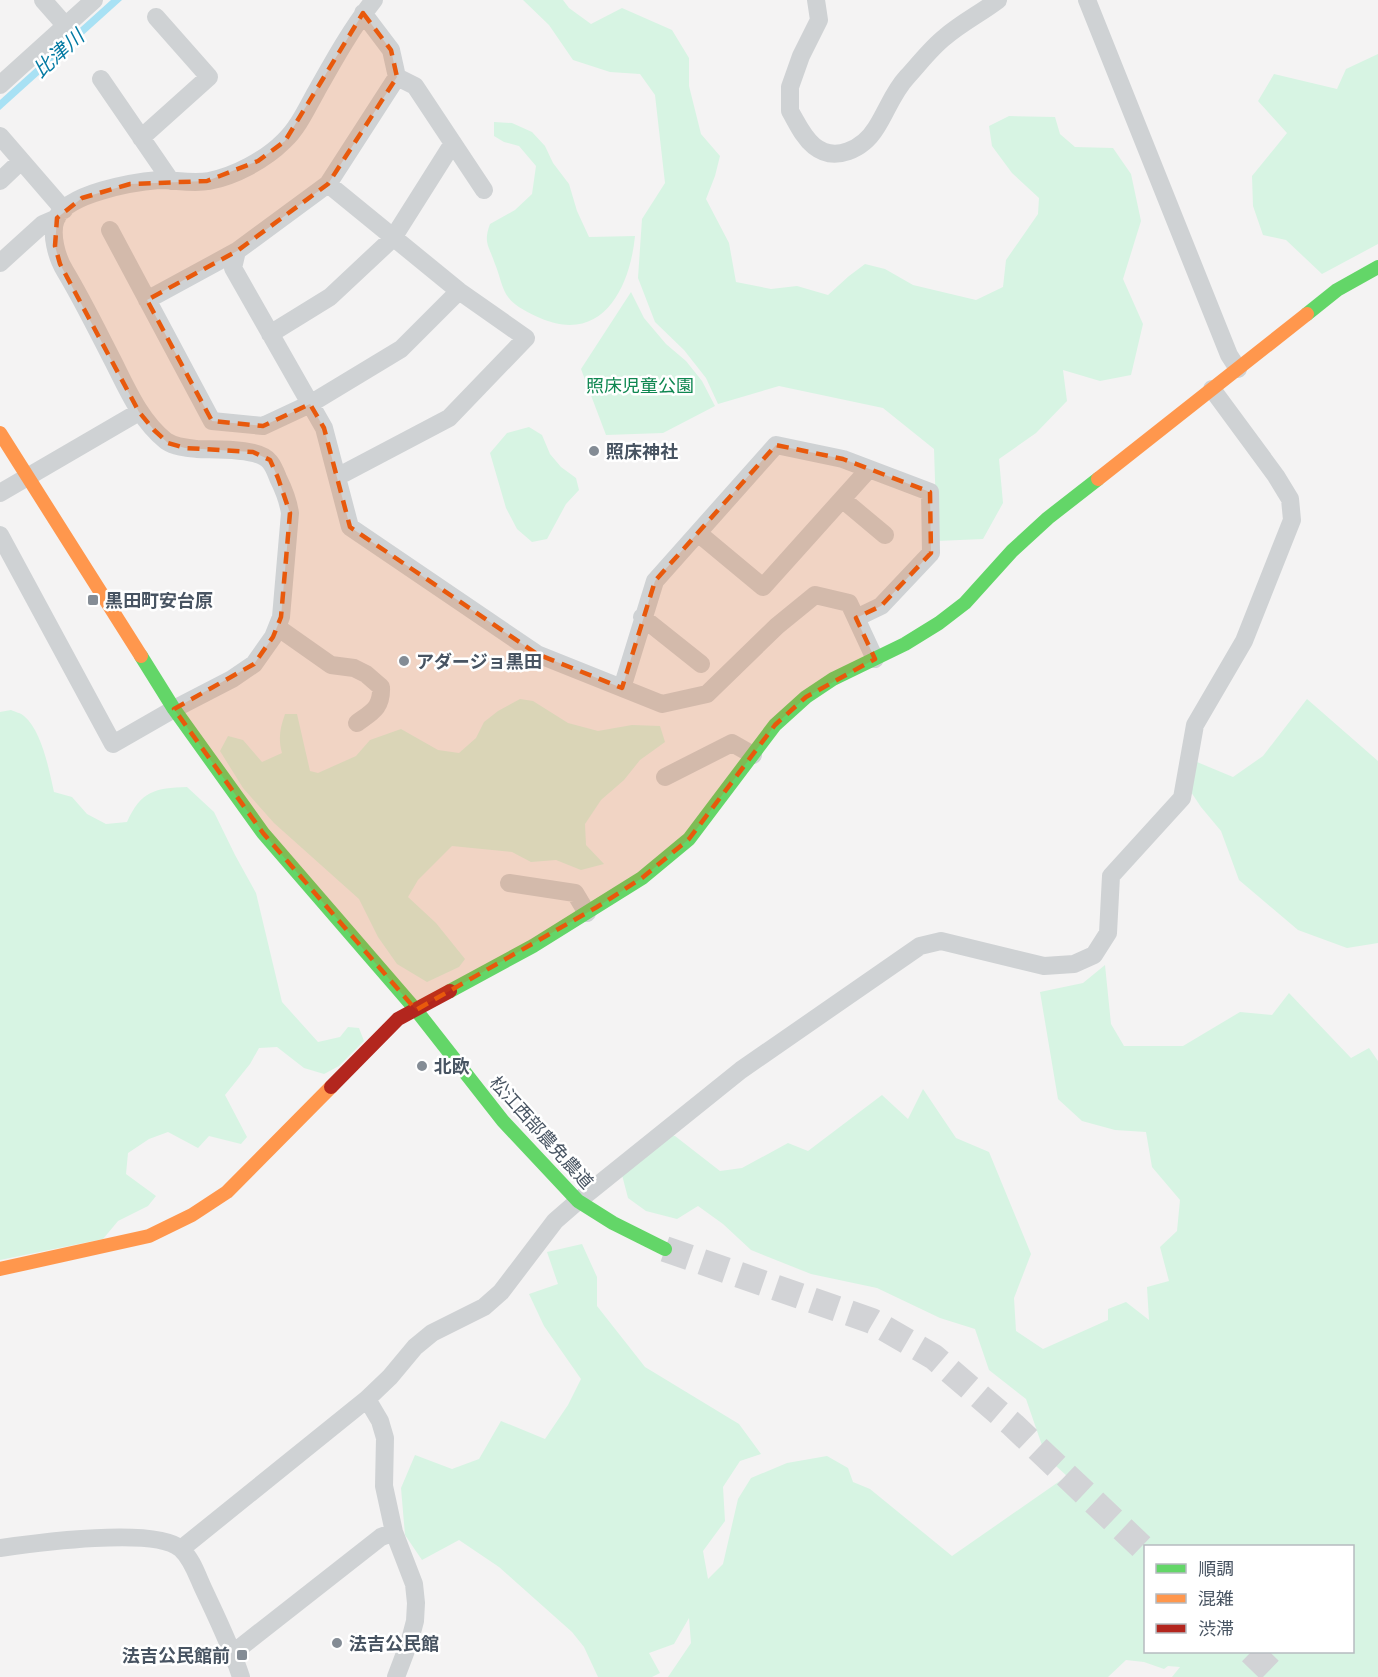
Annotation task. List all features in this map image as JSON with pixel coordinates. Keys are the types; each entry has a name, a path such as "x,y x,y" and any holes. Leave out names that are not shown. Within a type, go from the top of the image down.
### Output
{"street":[{"path":"43,0 65,26"},
{"path":"0,85 94,0"},
{"path":"816,0 819,20 801,56 790,87 789,106 807,140 824,152 838,153 852,150 870,136 876,129 893,95 943,38 998,0"},
{"path":"1087,0 1229,355 1238,369"},
{"path":"0,262 43,224 82,198 105,189 158,180 207,181 230,174 258,160 285,141 304,113 356,22 368,7 391,50 397,77 328,184 237,251 147,300"},
{"path":"141,138 208,77 156,17"},
{"path":"397,77 415,86 484,190"},
{"path":"100,79 171,180"},
{"path":"0,136 61,214"},
{"path":"270,334 330,297 393,238 453,143"},
{"path":"0,181 21,161"},
{"path":"328,184 459,291 526,338 449,418 337,477"},
{"path":"0,535 113,744 232,679 254,664 273,636 281,617 290,513 287,499 270,460 253,452 185,448 168,443 139,412 77,292 60,264 55,227 61,214"},
{"path":"110,230 212,421 263,426 310,404 401,349 459,291"},
{"path":"237,251 232,268 324,428 350,527 537,654 662,704 707,694 777,626 815,595 849,603 874,659"},
{"path":"0,1269 149,1236 192,1215 227,1192 398,1019 533,946 642,878 689,839 775,725 806,697 833,679 905,644 939,623 965,603 1012,551 1048,518 1337,290 1378,267"},
{"path":"181,1549 367,1399 390,1377 415,1347 432,1333 484,1307 501,1292 555,1221 578,1201 741,1070 921,946 941,941 1044,966 1074,964 1094,956 1108,933 1111,876 1182,798 1195,725 1244,641 1292,520 1290,499 1276,476 1212,389"},
{"path":"0,493 139,412"},
{"name":"松江西部農免農道","path":"0,434 174,709 263,833 416,1010 503,1121 578,1201 613,1223 665,1249"},
{"path":"622,688 642,617 655,581 776,445 843,459 930,492 931,553 881,606 856,618"},
{"path":"698,533 763,587 869,469"},
{"path":"842,499 885,536"},
{"path":"642,617 701,664"},
{"path":"277,627 331,665 354,668 366,674 381,687 382,699 374,711 357,723"},
{"path":"665,777 732,743 753,755"},
{"path":"509,883 575,893 587,913"},
{"path":"367,1399 380,1421 385,1438 384,1486 394,1532 414,1584 416,1603 415,1621 410,1640 396,1677"},
{"path":"232,1650 242,1646 381,1537 394,1532"},
{"path":"0,1548 94,1538 157,1540 172,1543 189,1557 242,1677"}],"highlighted area":[{"path":"363,13 391,50 397,77 328,184 237,251 147,300 212,421 263,426 310,404 324,428 350,527 537,654 622,688 655,581 776,445 843,459 930,492 931,553 881,606 856,618 875,659 806,697 775,725 689,839 642,878 597,907 416,1010 263,833 174,709 254,664 273,637 281,617 290,513 270,460 253,452 185,448 168,443 154,430 139,412 60,264 55,246 57,218 82,198 130,184 207,181 258,161 285,141"}],"green space":[{"path":"523,0 563,0 569,8 591,24 622,8 672,30 689,58 689,86 701,134 720,156 706,199 729,243 736,282 771,289 797,286 828,295 865,264 885,269 913,285 976,300 1003,287 1006,260 1038,214 1039,198 1012,173 992,146 989,126 1009,116 1055,117 1060,134 1075,147 1113,148 1131,174 1141,221 1123,279 1143,324 1131,375 1100,381 1063,370 1067,401 1036,433 999,459 1003,503 983,539 937,541 934,449 883,408 779,386 718,404 706,378 684,350 655,322 638,278 642,219 665,183 655,95 640,74 610,72 573,60 549,25"},
{"path":"1378,54 1378,244 1322,274 1286,240 1263,235 1253,206 1252,176 1287,133 1258,101 1274,74 1337,89 1346,69"},
{"path":"494,122 512,123 532,132 545,146 553,163 569,184 577,211 589,237 635,236 627,275 619,292 609,307 596,318 580,324 562,324 540,318 526,311 517,306 506,294 488,244 488,230 490,224 515,210 532,194 536,166 519,146 504,142 494,136"},
{"name":"照床児童公園","path":"631,292 644,318 666,344 686,361 702,381 715,406 663,433 606,435 581,369"},
{"path":"529,427 542,435 550,454 561,467 576,478 579,490 566,504 547,539 532,542 517,529 506,508 490,453 507,433"},
{"path":"520,699 533,701 568,723 598,731 632,725 660,726 665,742 640,760 624,780 601,800 585,824 586,845 604,864 581,870 556,860 531,862 512,852 452,846 418,880 408,897 436,923 465,959 459,967 427,982 397,964 378,937 359,899 274,823 243,788 220,751 228,736 243,740 262,762 282,753 280,734 285,714 297,714 310,771 318,773 356,756 370,740 401,729 438,750 459,753 476,738 484,722"},
{"path":"1307,699 1378,761 1378,943 1347,948 1298,930 1239,880 1221,831 1191,792 1197,762 1233,777 1263,756"},
{"path":"11,710 24,716 36,731 44,751 54,792 72,797 87,814 106,824 127,822 144,798 150,793 166,789 187,787 214,812 256,893 282,1002 318,1042 340,1037 348,1027 359,1028 364,1041 339,1066 324,1074 304,1068 277,1047 259,1048 250,1064 225,1095 247,1137 241,1144 209,1136 198,1148 168,1132 149,1139 128,1153 126,1174 156,1196 148,1206 118,1221 103,1239 0,1260 0,712"},
{"path":"1105,965 1111,1024 1124,1046 1183,1046 1240,1012 1272,1015 1289,993 1351,1058 1369,1048 1378,1061 1378,1677 1172,1677 1180,1667 1168,1666 1164,1669 1144,1662 1126,1660 1108,1677 668,1677 691,1643 689,1618 674,1644 649,1653 660,1673 652,1677 598,1677 584,1647 572,1632 499,1567 459,1540 422,1560 405,1535 401,1488 415,1455 452,1469 479,1459 501,1421 545,1439 568,1405 581,1379 544,1326 529,1294 558,1284 547,1252 582,1244 597,1277 597,1306 645,1367 739,1424 761,1454 740,1461 723,1487 725,1521 703,1551 708,1579 723,1564 738,1499 751,1478 787,1463 827,1456 848,1468 853,1482 870,1489 952,1556 1067,1476 1046,1457 1026,1399 989,1370 975,1329 940,1318 877,1288 811,1274 751,1250 723,1224 698,1206 677,1219 646,1211 628,1198 622,1175 664,1135 675,1136 720,1171 742,1168 788,1143 808,1151 882,1095 908,1119 923,1089 956,1138 989,1152 1031,1254 1014,1298 1016,1331 1043,1349 1108,1320 1108,1309 1126,1302 1149,1320 1147,1287 1169,1281 1160,1247 1177,1231 1180,1200 1152,1167 1146,1132 1115,1130 1082,1121 1058,1099 1040,992 1083,983"}],"water":[{"name":"比津川","path":"111,0 122,0 0,110 0,100"}],"tunnel":[{"path":"665,1249 872,1321 934,1357 1013,1425 1144,1549"},
{"path":"1252,1653 1277,1677"}],"traffic: fast":[{"path":"1307,314 1337,290 1378,267"},
{"path":"450,991 533,946 642,878 689,839 775,725 806,697 833,679 905,644 939,623 965,603 1012,551 1048,518 1098,479"},
{"path":"141,656 174,709 263,833 416,1010 503,1121 578,1201 613,1223 665,1249"}],"traffic: slow":[{"path":"1098,479 1307,314"},
{"path":"0,433 141,656"},
{"path":"0,1269 149,1236 192,1215 227,1192 331,1087"}],"traffic: jam":[{"path":"331,1087 398,1019 450,991"}],"place":[{"name":"照床神社","path":"594,451"},
{"name":"黒田町安台原","path":"93,600"},
{"name":"アダージョ黒田","path":"404,661"},
{"name":"北欧","path":"422,1066"},
{"name":"法吉公民館","path":"337,1643"},
{"name":"法吉公民館前","path":"242,1655"}]}
